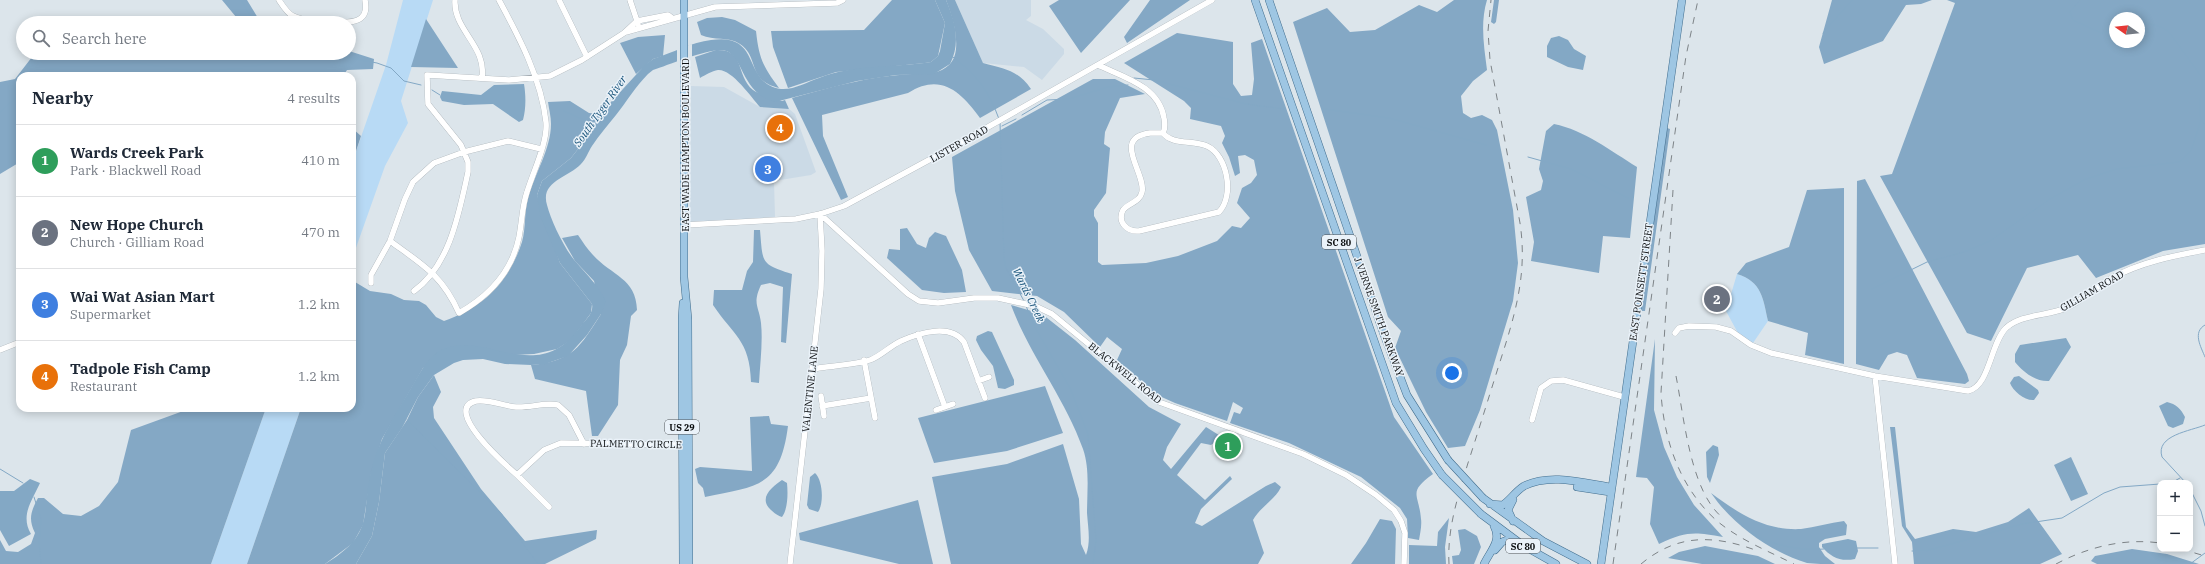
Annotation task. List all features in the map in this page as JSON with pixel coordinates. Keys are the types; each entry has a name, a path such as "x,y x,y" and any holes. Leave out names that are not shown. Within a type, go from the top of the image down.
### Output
{"main road":[{"name":"EAST WADE HAMPTON BOULEVARD","path":"683,564 685,445 685,349 682,319 685,291 684,0"},
{"name":"J VERNE SMITH PARKWAY","path":"1255,0 1396,403 1442,475 1480,514 1512,538 1556,564"},
{"name":"J VERNE SMITH PARKWAY","path":"1269,0 1383,332 1407,395 1448,460 1483,498 1543,542 1587,564"},
{"name":"EAST POINSETT STREET","path":"1601,564 1682,0"},
{"name":"EAST WADE HAMPTON BOULEVARD","path":"685,445 689,564"},
{"path":"1490,504 1503,505 1520,490 1542,480 1559,480 1611,489"},
{"path":"1513,521 1509,514 1508,507 1518,495 1532,487 1550,484 1611,489"},
{"path":"1484,564 1497,539 1497,532 1493,524"},
{"path":"1487,564 1502,542 1512,538"}],"street":[{"path":"279,0 290,14 294,16"},
{"path":"356,20 364,14 366,8 365,0"},
{"path":"455,0 457,17 482,60 482,78"},
{"path":"390,241 432,272 450,292 459,313 488,294 510,264 519,236 526,194 545,137 546,122 536,78 526,52 499,0"},
{"path":"559,0 587,57"},
{"path":"630,0 640,28"},
{"path":"624,33 670,20 672,18 715,7 786,2 837,3 843,0"},
{"name":"LISTER ROAD","path":"685,225 784,220 820,214 855,201 1212,0"},
{"path":"414,291 432,272 449,242 461,204 468,172 468,162 457,138 428,104 427,75 496,80 536,78 558,73 587,57 624,33 637,21 668,16 672,18"},
{"path":"1098,65 1153,94 1163,112 1163,133 1168,139 1204,145 1212,149 1218,156 1229,187 1228,196 1222,209 1216,214 1139,232 1132,231 1124,225 1122,213 1125,208 1140,198 1143,187 1132,156 1131,148 1135,140 1142,135 1163,133"},
{"path":"371,283 371,275 390,241 405,199 413,182 434,163 464,152 508,141 541,149"},
{"name":"BLACKWELL ROAD","path":"820,214 908,294 919,300 938,303 986,298 1019,302 1052,314 1160,402 1302,454 1346,475 1371,491 1394,510 1401,521 1405,533 1404,564"},
{"name":"VALENTINE LANE","path":"790,564 821,283 820,214"},
{"name":"GILLIAM ROAD","path":"1675,333 1679,328 1689,326 1716,327 1731,331 1751,345 1771,353 1875,376 1964,391 1971,390 1980,382 2000,337 2012,324 2067,308 2107,280 2126,271 2169,257 2205,250"},
{"path":"812,369 870,360 901,341 918,334 947,331 958,336 964,342 985,398"},
{"path":"918,334 945,407"},
{"path":"0,350 16,344"},
{"path":"864,360 875,418"},
{"path":"1875,376 1895,564"},
{"path":"978,381 989,377"},
{"path":"1532,420 1541,388 1551,381 1563,380 1624,398"},
{"path":"821,396 824,416"},
{"path":"822,406 871,398"},
{"name":"PALMETTO CIRCLE","path":"584,444 569,415 558,405 516,407 487,401 472,403 467,409 468,421 491,451 517,475 549,447 561,443 584,444 685,445"},
{"path":"936,410 953,404"},
{"path":"517,475 549,506"}],"shaded area":[{"path":"222,0 247,0 257,16 235,16"},
{"path":"403,0 433,0 401,101 408,123 385,166 356,248 356,151 386,65"},
{"path":"892,0 935,0 945,23 938,56 931,62 836,72 788,88 773,47 771,31 864,30"},
{"path":"935,0 946,0 956,32 956,40 950,64 934,74 896,75 857,81 775,102 763,97 755,90 748,82 734,57 728,52 721,50 715,50 688,58 653,70 648,74 598,138 583,162 576,169 551,185 546,197 552,219 563,243 572,257 596,285 606,301 601,314 587,335 568,356 545,364 531,365 505,364 483,359 463,360 454,363 434,375 418,397 402,428 385,453 379,502 372,536 356,564 325,564 354,541 360,530 364,518 370,478 377,451 390,423 419,373 434,355 455,346 473,346 527,355 545,353 563,345 589,317 592,311 592,304 560,263 540,216 537,195 542,181 571,158 585,140 600,114 645,65 653,59 689,45 711,40 727,40 738,43 745,50 760,78 769,85 786,89 846,70 931,62 938,56 940,51 945,23"},
{"path":"946,0 955,0 983,63 1016,74 1031,89 980,118 958,93 940,85 930,84 908,93 822,115 823,136 848,197 841,200 792,98 836,86 881,77 931,73 945,68 953,59 956,51 954,23"},
{"path":"955,0 1031,0 1031,16 1026,20 1043,29 1064,49 1064,54 1042,80 1024,67 983,63"},
{"path":"1059,0 1130,0 1081,53 1049,6"},
{"path":"1150,0 1190,0 1127,43 1124,37"},
{"path":"1454,0 1487,0 1483,26 1487,70 1473,81 1461,96 1463,113 1471,118 1482,115 1492,120 1497,130 1513,210 1518,263 1513,301 1480,410 1465,446 1448,448 1426,412 1395,348 1401,331 1388,317 1293,22 1327,8 1350,32 1375,30 1419,5 1437,12"},
{"path":"1494,0 1499,0 1496,22 1494,24 1491,22"},
{"path":"1832,0 1932,0 1921,4 1906,5 1883,41 1824,64 1819,47"},
{"path":"1947,0 2205,0 2205,244 2163,251 2096,278 2078,255 2027,268 1991,341 1967,333 1880,176 1892,174 1955,3"},
{"path":"722,17 735,20 756,31 760,56 769,74 779,88 762,80 757,74 750,55 740,44 731,40 711,38 701,35 697,22 707,18"},
{"path":"426,19 458,68 411,67"},
{"path":"1177,33 1233,42 1233,84 1241,96 1252,95 1254,79 1251,43 1262,39 1394,417 1433,474 1420,485 1416,494 1421,521 1419,540 1408,538 1407,519 1400,508 1361,477 1289,443 1230,423 1234,412 1240,414 1243,408 1233,402 1227,421 1175,403 1155,394 1117,360 1122,349 1107,337 1100,347 1064,312 1037,296 992,291 969,250 955,191 952,157 1093,79 1115,79 1145,94 1120,98 1105,132 1104,144 1110,148 1106,193 1094,210 1094,216 1098,223 1098,262 1102,265 1146,263 1178,256 1217,241 1232,226 1241,228 1250,218 1237,203 1242,188 1251,183 1257,175 1254,160 1245,155 1238,156 1240,173 1235,176 1229,157 1222,143 1225,136 1221,126 1190,119 1191,108 1184,101 1124,63"},
{"path":"665,35 663,56 653,59 636,74 620,43 638,37"},
{"path":"1559,36 1568,40 1574,49 1586,56 1583,70 1568,67 1547,57 1547,46 1551,38"},
{"path":"716,50 725,51 732,54 736,58 747,84 753,90 782,101 785,100 789,109 760,107 735,79 723,71 718,70 700,78 695,57"},
{"path":"356,53 374,59 373,69 347,70 346,72 20,72 30,60 356,60"},
{"path":"16,78 16,164 0,174 0,82"},
{"path":"524,84 525,111 523,120 519,122 493,104 464,105 442,101 440,97 442,91 481,95 494,85"},
{"path":"691,86 724,87 760,107 789,109 795,114 816,172 811,175 774,181 775,217 690,223"},
{"path":"570,101 589,113 600,114 585,140 571,158 542,181 537,195 560,263 592,304 591,313 571,340 557,349 534,354 514,355 469,346 423,368 382,439 371,474 363,525 353,543 325,564 247,564 300,412 356,412 356,283 370,291 391,294 404,300 419,301 426,305 436,317 444,321 471,308 493,291 510,269 522,242 528,199 548,143 550,133 551,121 548,102"},
{"path":"1554,124 1587,136 1637,167 1630,238 1603,236 1599,273 1531,261 1534,242 1526,197 1541,190 1543,181 1539,169 1546,131"},
{"path":"1667,128 1670,129 1645,311 1641,311"},
{"path":"356,132 361,136 356,151"},
{"path":"1865,179 1967,374 1969,381 1965,384 1917,378 1907,355 1897,352 1888,355 1879,370 1856,364 1857,181"},
{"path":"1844,188 1844,364 1805,355 1808,333 1768,321 1765,305 1760,292 1752,281 1737,274 1746,263 1789,247 1807,190"},
{"path":"907,228 917,244 926,248 929,238 935,232 946,236 962,270 966,292 944,293 922,290 887,258 889,249 900,250 900,229"},
{"path":"754,230 760,230 765,261 774,268 792,274 786,343 781,342 783,287 770,283 761,285 758,291 757,305 761,323 762,338 759,383 751,382 750,368 744,347 713,305 714,290 742,290 747,271 753,262"},
{"path":"578,235 587,248 600,262 628,284 636,299 637,310 631,316 627,345 620,360 618,405 598,436 592,436 586,391 535,379 531,365 557,360 566,356 581,344 601,314 594,281 575,261 562,238"},
{"path":"1737,274 1752,281 1760,292 1765,305 1768,321 1753,343 1739,335 1726,311"},
{"path":"1011,305 1042,314 1075,340 1149,407 1181,424 1167,447 1163,460 1171,469 1206,427 1222,437 1211,445 1201,443 1177,475 1205,500 1230,476 1232,479 1201,509 1195,523 1202,526 1266,486 1275,482 1281,487 1275,496 1259,511 1253,520 1264,553 1258,564 951,564 932,477 1007,464 1063,444 1079,499 1081,544 1086,555 1088,550 1087,464 1083,449 1067,412 1028,342"},
{"path":"988,331 992,332 1014,380 1014,385 1005,389 998,388 993,366 981,350 976,340 977,336"},
{"path":"2066,338 2071,347 2049,381 2039,380 2030,376 2015,362 2015,354 2020,345"},
{"path":"1655,339 1654,410 1664,447 1677,477 1694,505 1723,537 1705,534 1691,534 1677,537 1659,544 1650,524 1654,487 1647,478 1636,477"},
{"path":"434,375 441,392 433,407 434,418 481,489 525,541 597,530 596,539 545,564 356,564 372,536 379,502 385,453 407,420 418,397"},
{"path":"2019,376 2038,390 2039,393 2034,400 2023,397 2010,383 2014,377"},
{"path":"1045,386 1063,433 1007,451 934,463 918,418"},
{"path":"2167,402 2178,407 2182,412 2185,417 2183,424 2173,428 2168,426 2159,406"},
{"path":"180,412 265,412 211,564 0,564 0,540 6,551 18,552 31,544 35,533 31,515 38,498 44,498 63,514 81,516 99,506 118,482 131,430"},
{"path":"265,412 300,412 247,564 211,564"},
{"path":"769,416 771,424 788,426 779,462 772,473 763,481 752,486 705,497 703,488 698,483 695,469 700,467 752,471 750,417"},
{"path":"1890,427 1895,427 1906,527 1915,539 1953,529 1976,532 2008,522 2029,508 2062,554 2040,564 1914,564 1912,542 1902,526"},
{"path":"1713,445 1718,447 1719,455 1710,483 1707,477 1706,452"},
{"path":"2071,457 2088,494 2071,501 2054,465"},
{"path":"815,473 820,481 822,492 821,504 818,512 809,509 807,505 810,477"},
{"path":"30,479 40,483 28,508 27,521 31,534 9,546 0,530 0,491 14,491"},
{"path":"782,480 787,483 787,501 782,517 769,508 766,504 766,499 769,492"},
{"path":"1711,493 1742,514 1764,524 1776,527 1801,529 1844,521 1847,525 1846,535 1825,539 1819,543 1819,547 1825,556 1835,564 1807,563 1779,552 1753,536 1741,526 1720,505"},
{"path":"918,500 933,564 899,564 800,540 799,533"},
{"path":"1449,518 1445,547 1446,564 1409,564 1409,545 1437,546 1438,532"},
{"path":"1380,519 1392,521 1396,529 1395,564 1351,564 1366,543"},
{"path":"1465,529 1477,536 1481,547 1474,564 1453,564 1452,556 1459,555 1461,550 1458,530"},
{"path":"1848,539 1856,541 1858,551 1855,559 1845,560 1836,558 1822,547 1822,544"},
{"path":"1705,546 1758,556 1775,564 1702,564 1668,558 1679,552"},
{"path":"2132,549 2167,554 2199,564 2097,564 2091,561 2095,556"}],"pier":[{"path":"692,44 692,60 677,65 677,49"}],"waterway":[{"path":"241,0 250,16"},
{"path":"1823,33 1852,0"},
{"path":"2080,0 2070,12 2073,20 2101,33 2109,32"},
{"path":"2145,24 2155,25 2169,32 2201,76 2202,88 2200,115 2205,125"},
{"name":"Wards Creek","path":"953,57 961,63 981,84 991,100 999,119"},
{"path":"356,59 377,63 391,68 404,81 421,85"},
{"path":"207,72 255,66 280,60"},
{"path":"46,72 51,69 62,67 87,67 138,63 193,72"},
{"path":"1134,78 1154,80 1246,104 1284,109"},
{"path":"1022,115 1047,100 1069,99 1108,87 1128,85"},
{"path":"432,90 440,95"},
{"path":"0,112 16,98"},
{"path":"1324,109 1389,118 1486,145"},
{"name":"South Tyger River","path":"564,111 595,125"},
{"path":"1002,126 1016,119"},
{"path":"1872,289 1927,262 1964,252 1990,241 2050,199 2084,180 2116,169 2179,162 2191,151 2201,121"},
{"name":"Wards Creek","path":"1000,122 1004,259 1006,268 1024,301"},
{"path":"1528,157 1571,169 1628,198"},
{"name":"Wards Creek","path":"1026,306 1036,329 1070,388 1088,434 1096,540 1093,564"},
{"path":"2205,325 2201,328 2198,336 2205,357"},
{"path":"407,420 500,512 538,564"},
{"path":"2183,480 2162,457 2161,450 2164,444 2176,435 2205,425"},
{"path":"0,469 23,483"},
{"path":"2176,480 2180,478"},
{"path":"1912,551 1926,551 2022,524 2062,518 2104,493 2120,487 2157,484"},
{"path":"2193,495 2201,511 2205,526"},
{"path":"34,497 41,519 39,543 41,564"},
{"path":"1725,509 1748,530 1765,540 1794,548 1824,549"},
{"path":"1857,548 1878,548"},
{"path":"2190,564 2205,553"}],"railway":[{"path":"1449,564 1451,525 1457,500 1504,350 1514,314 1521,279 1522,242 1520,223 1490,60 1488,31 1491,0"},
{"path":"1613,564 1686,56 1698,0"},
{"path":"1673,190 1661,393 1670,446 1676,463 1693,494 1717,521 1745,540 1794,564"},
{"path":"1676,376 1690,452 1696,472 1703,490 1712,506 1723,518"},
{"path":"1641,564 1655,554 1669,547 1683,542 1697,540 1727,542 1758,551"},
{"path":"2056,564 2081,553 2106,545 2133,542 2157,543"},
{"path":"2191,552 2205,556"}],"place":[{"name":"Tadpole Fish Camp","path":"780,128"},
{"name":"Wai Wat Asian Mart","path":"768,169"},
{"name":"New Hope Church","path":"1717,299"},
{"name":"Wards Creek Park","path":"1228,446"}]}
